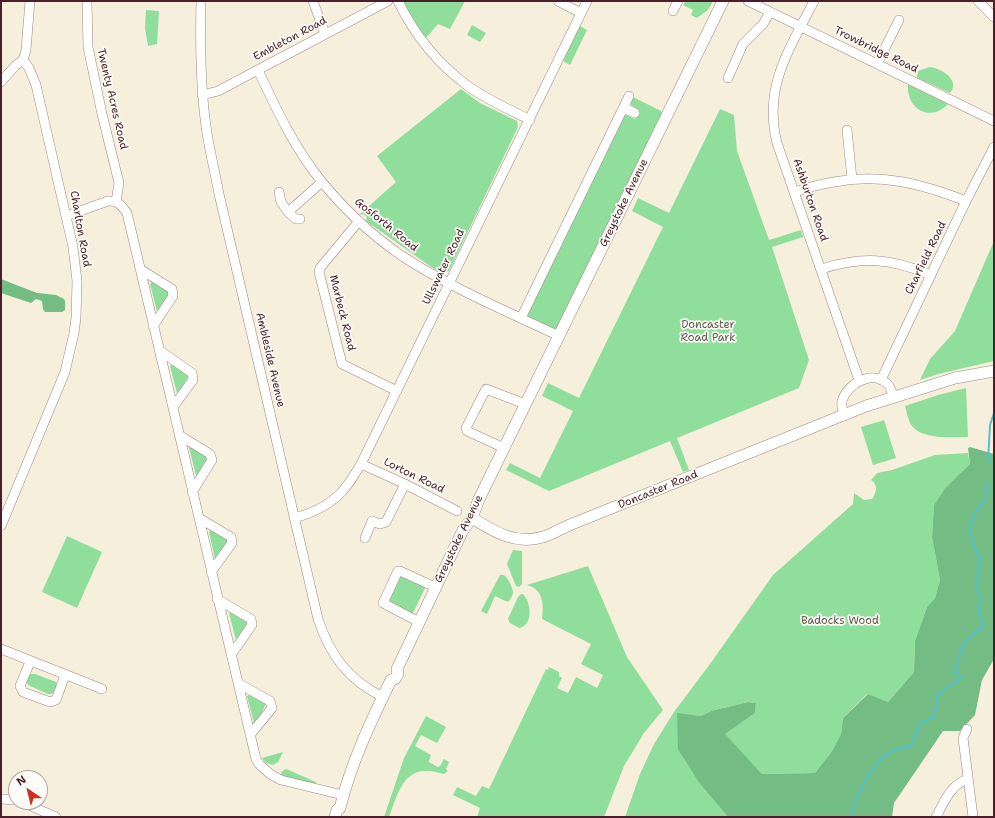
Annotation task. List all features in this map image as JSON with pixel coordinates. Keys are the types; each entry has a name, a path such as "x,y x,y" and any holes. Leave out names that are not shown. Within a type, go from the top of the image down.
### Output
{"street":[{"path":"1,82 15,66 23,60 26,50 30,1"},
{"name":"Twenty Acres Road","path":"87,1 88,47 102,114 119,182 116,202"},
{"name":"Ambleside Avenue","path":"202,1 200,41 202,95 206,127 219,192 318,619 328,645 342,666 362,685 383,697"},
{"path":"313,1 325,34"},
{"name":"Embleton Road","path":"202,95 218,91 388,1"},
{"path":"398,1 410,25 419,37 452,73 486,98 530,120"},
{"path":"558,1 582,13"},
{"name":"Ullswater Road","path":"294,518 311,513 333,499 346,487 361,464 587,1"},
{"path":"673,11 678,1"},
{"name":"Greystoke Avenue","path":"338,814 343,795 361,745 391,680 390,676 393,670 397,669 463,530 472,518 479,499 525,404 723,1"},
{"name":"Trowbridge Road","path":"748,1 994,121"},
{"name":"Ashburton Road","path":"814,1 780,70 772,102 772,116 774,132 859,380"},
{"path":"978,1 994,17"},
{"path":"728,78 743,44 764,24 770,12"},
{"path":"877,64 899,20"},
{"name":"Charlton Road","path":"1,526 65,372 76,318 77,281 73,247 36,85 29,68 23,60"},
{"name":"Gosforth Road","path":"258,70 288,130 307,162 338,201 359,221 402,255 449,283 559,336"},
{"path":"521,318 629,96"},
{"path":"623,108 635,113"},
{"path":"847,130 852,179"},
{"name":"Charfield Road","path":"881,380 994,147"},
{"path":"795,192 832,182 852,179 883,180 936,189 966,202"},
{"path":"288,212 322,182"},
{"path":"279,192 281,202 288,212 296,219 300,219"},
{"path":"66,216 108,201 116,202 127,213 256,759 259,764 275,778 343,795"},
{"name":"Marbeck Road","path":"359,221 320,268 319,272 342,364 397,391"},
{"path":"821,269 852,262 884,261 902,264 931,275"},
{"path":"140,269 172,289 173,296 153,326"},
{"path":"159,350 192,373 193,380 173,407"},
{"name":"Doncaster Road","path":"472,518 504,536 523,539 543,536 894,397 955,378 994,371"},
{"path":"844,416 841,405 844,397 849,388 859,380 870,378 881,380 888,384 894,397"},
{"path":"504,448 467,431 466,428 486,389 525,404"},
{"path":"179,435 210,454 212,460 192,492"},
{"name":"Lorton Road","path":"361,464 457,510"},
{"path":"365,538 372,521 380,524 386,522 405,484"},
{"path":"199,518 231,537 232,543 211,572"},
{"name":"Greystoke Avenue","path":"419,622 383,603 398,571 435,587"},
{"path":"217,599 251,619 252,625 231,655"},
{"path":"1,649 30,662 102,689"},
{"path":"30,662 20,686 23,692 53,702 56,700 65,675"},
{"path":"238,684 270,701 272,708 250,735"},
{"path":"967,729 963,738 973,817"},
{"path":"936,817 953,787 963,780 968,779"},
{"path":"46,813 51,804"},
{"path":"39,810 56,817"}],"green space":[{"path":"403,1 465,1 450,29 438,24 426,38 415,24"},
{"path":"686,1 713,1 708,10 697,18 691,15 693,10 683,5"},
{"path":"146,10 159,11 157,44 148,46 145,28"},
{"path":"472,25 486,33 480,42 467,35"},
{"path":"580,26 587,30 570,65 563,61"},
{"path":"930,67 949,76 953,83 950,93 917,78 918,71"},
{"path":"908,84 948,104 941,110 934,112 927,113 920,110 911,100 908,93"},
{"path":"461,89 480,103 517,121 518,127 449,271 440,273 366,221 367,217 363,214 359,215 396,182 377,156"},
{"path":"633,97 661,111 662,113 556,332 526,317 623,116 627,115 635,119 639,111 630,103"},
{"name":"Doncaster Road Park","path":"720,109 734,115 737,151 769,240 801,230 803,237 772,247 809,360 799,388 677,438 689,470 683,472 670,441 549,491 506,470 510,463 540,478 573,411 542,396 548,383 579,398 663,227 632,211 638,198 669,213"},
{"path":"994,241 994,361 938,374 920,380 930,359 955,331"},
{"path":"1,279 37,293 56,295 64,299 65,310 62,312 45,312 42,301 36,299 31,303 1,293"},
{"path":"152,282 170,293 159,311 157,311 150,284"},
{"path":"172,364 189,375 179,393 177,393 170,366"},
{"path":"966,388 968,437 930,436 923,434 912,426 905,406 938,395"},
{"path":"884,420 896,458 873,465 861,427"},
{"path":"191,446 209,457 198,476 196,475 189,448"},
{"path":"970,447 994,454 994,659 982,680 975,715 960,731 943,731 894,803 892,817 728,817 700,784 678,749 677,713 701,716 711,711 748,702 756,703 755,713 725,734 762,774 815,773 832,751 841,734 843,718 868,694 888,702 914,672 915,641 927,607 935,598 940,580 932,537 934,505 945,488 970,464 968,448"},
{"name":"Badocks Wood","path":"968,453 970,464 945,488 934,505 932,537 940,580 935,598 927,607 915,641 914,672 888,702 867,694 843,718 841,734 832,751 815,773 762,774 724,734 755,713 756,703 748,702 711,711 701,716 677,714 700,784 728,817 625,817 640,774 654,744 674,712 773,575 853,504 854,493 864,500 872,499 876,492 876,487 874,482 871,480 877,473 892,470 935,455"},
{"path":"211,530 228,540 215,559 209,532"},
{"path":"67,536 102,552 77,608 42,592"},
{"path":"513,550 522,551 522,584 519,587 516,586 507,564"},
{"path":"588,566 627,657 663,710 644,733 624,766 604,817 477,817 480,808 453,795 457,787 476,796 482,786 489,789 546,669 548,670 549,667 559,672 559,676 562,678 557,688 568,693 576,677 597,688 603,675 581,664 591,644 542,619 543,608 541,598 536,590 527,585"},
{"path":"500,575 504,575 509,581 513,594 508,602 495,596 487,614 481,611"},
{"path":"402,576 426,586 412,615 391,603 389,598 398,578"},
{"path":"523,594 528,602 530,613 527,623 519,628 510,623 508,619 518,597"},
{"path":"231,611 248,622 238,640 236,640 229,613"},
{"path":"30,674 35,674 56,682 56,692 48,694 28,685 26,680"},
{"path":"249,695 266,704 256,724 254,723 247,696"},
{"path":"426,716 446,727 437,743 421,735 415,746 431,755 429,762 438,767 444,759 449,762 446,769 448,771 444,774 432,771 417,772 411,776 401,787 389,817 384,817 404,758"},
{"path":"283,752 278,762 273,765 266,763 262,758"},
{"path":"286,769 316,782 315,784 282,776 281,772"}],"waterway":[{"path":"988,462 990,425 994,413"},
{"path":"851,817 861,789 878,762 893,751 911,746 920,723 934,717 938,694 961,678 955,672 962,645 983,625 978,608 981,597 976,589 980,558 969,530 976,511 985,500 987,483"}]}
